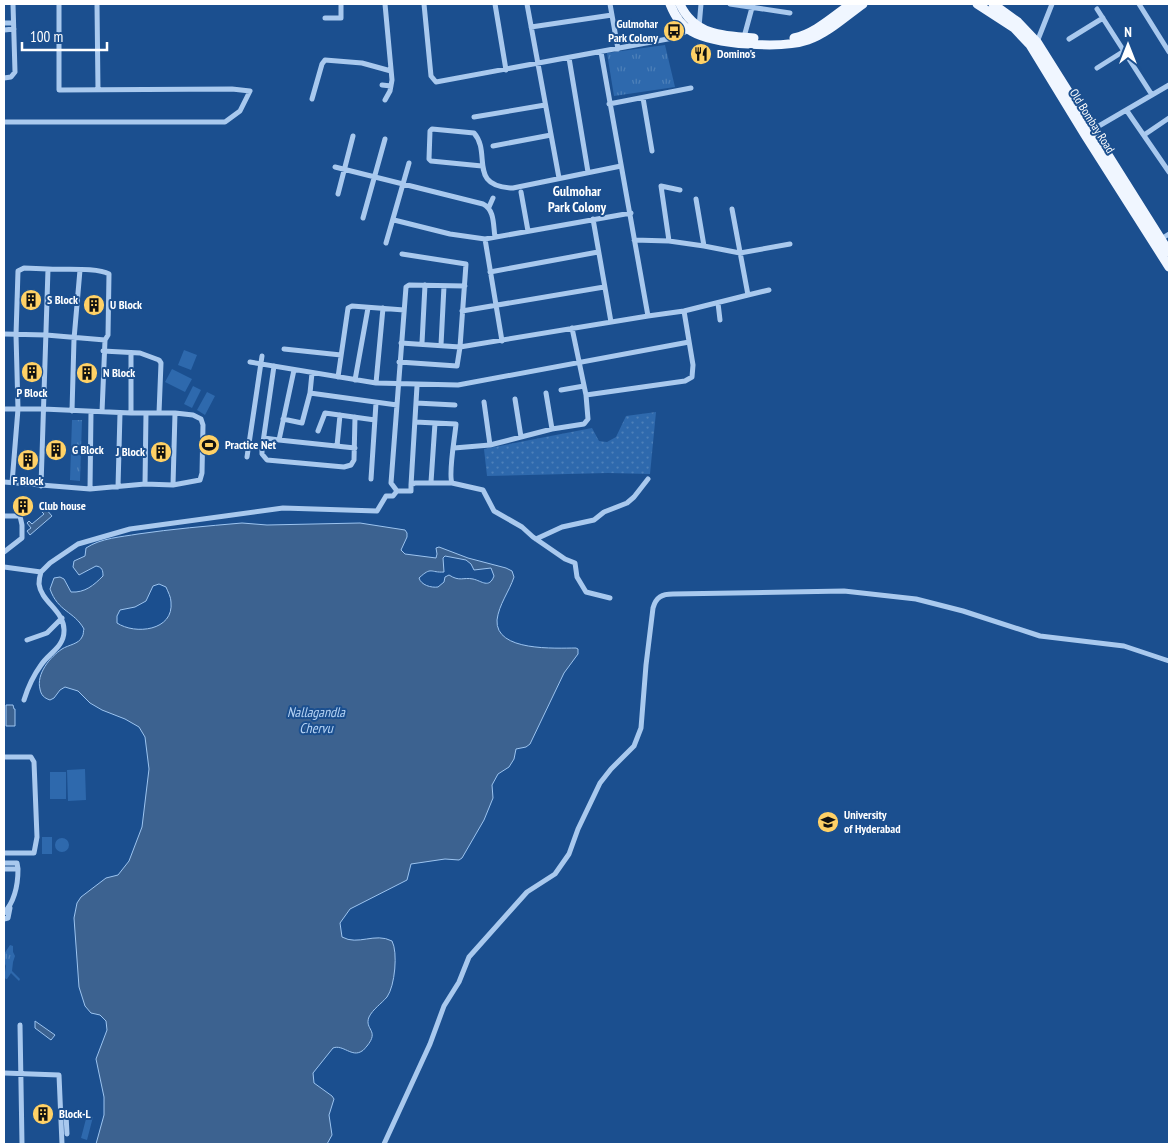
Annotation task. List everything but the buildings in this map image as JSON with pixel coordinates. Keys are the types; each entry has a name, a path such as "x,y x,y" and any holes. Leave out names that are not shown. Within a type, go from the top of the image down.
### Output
{"main road":[{"path":"670,4 680,21 689,30 743,43 773,45 797,43 820,35 863,4"},
{"path":"680,4 686,15 700,32"},
{"name":"Old Bombay Road","path":"977,4 1003,19 1030,45 1169,252"},
{"name":"Old Bombay Road","path":"993,4 1018,22 1038,42 1088,132 1169,266"},
{"path":"700,32 773,39 797,37 816,29 846,5"}],"street":[{"path":"4,78 11,78 15,72 13,4"},
{"path":"4,122 225,122 240,111 250,91 232,89 59,90 59,4"},
{"path":"97,4 98,90"},
{"path":"325,18 341,18 341,4"},
{"path":"385,4 391,71 391,86 385,100"},
{"path":"424,4 432,78 439,82 673,38 689,30"},
{"path":"495,4 506,70"},
{"path":"527,4 559,178"},
{"path":"610,4 618,49"},
{"path":"700,32 701,4"},
{"path":"730,4 753,5 790,13"},
{"path":"1038,42 1052,4"},
{"path":"1139,4 1169,52"},
{"path":"744,37 753,5"},
{"path":"1097,9 1152,95"},
{"path":"531,28 612,16"},
{"path":"1069,39 1103,18"},
{"path":"4,23 14,26"},
{"path":"4,30 14,26"},
{"path":"1097,68 1124,51"},
{"path":"601,52 648,316"},
{"path":"569,58 588,172"},
{"path":"312,99 324,61 362,63 391,71"},
{"path":"382,85 391,86"},
{"path":"1088,132 1169,85"},
{"path":"609,104 691,88"},
{"path":"643,98 652,151"},
{"path":"474,116 545,105"},
{"path":"1127,111 1169,172"},
{"path":"1144,135 1169,120"},
{"path":"482,166 431,161 429,159 430,131 432,129 474,133 478,138 482,166 491,183 499,188 513,188 621,166"},
{"path":"493,146 551,135"},
{"path":"338,194 354,136"},
{"path":"363,218 385,139"},
{"path":"386,243 410,163"},
{"path":"335,167 483,204 489,207 491,212 495,237"},
{"path":"669,241 661,186 680,190"},
{"path":"521,192 528,231"},
{"path":"489,207 493,198"},
{"path":"696,198 704,246"},
{"path":"732,209 748,295"},
{"path":"394,220 450,234 485,239 631,213"},
{"path":"593,219 611,322"},
{"path":"1161,239 1169,234"},
{"path":"485,239 502,341"},
{"path":"634,240 669,241 740,253 790,244"},
{"path":"490,272 598,252"},
{"path":"399,362 455,366 458,364 466,264 402,254"},
{"path":"12,483 18,409 16,335 18,271 24,268 103,270 109,274 108,335 103,351 102,412"},
{"path":"41,486 48,269"},
{"path":"72,411 74,339 80,270"},
{"path":"416,386 411,491 397,491 391,484 406,287 410,285 464,286"},
{"path":"422,344 425,285"},
{"path":"441,345 444,286"},
{"path":"462,311 604,287"},
{"path":"401,343 460,347 502,341 684,311 769,290"},
{"path":"718,304 720,320"},
{"path":"338,377 346,310 349,307 404,310"},
{"path":"355,380 368,308"},
{"path":"376,383 383,308"},
{"path":"586,395 690,379 694,370 684,311"},
{"path":"454,448 490,445 552,429 584,424 587,421 586,395 572,328"},
{"path":"4,334 105,340"},
{"path":"250,362 376,383 416,386 458,386 689,342"},
{"path":"284,349 341,355"},
{"path":"103,351 140,353 157,359 161,363 159,413"},
{"path":"131,353 131,414"},
{"path":"248,457 262,356"},
{"path":"274,366 262,454 267,460 348,467 353,463 355,417"},
{"path":"279,440 294,370"},
{"path":"283,419 302,423 310,393 312,373"},
{"path":"560,390 584,386"},
{"path":"310,393 397,405"},
{"path":"546,393 552,429"},
{"path":"515,399 521,438"},
{"path":"371,479 376,402"},
{"path":"484,402 490,445"},
{"path":"416,403 455,405"},
{"path":"4,409 43,409 131,414 175,413 193,415 201,419 203,425 202,473 200,480 173,485 146,484 90,489 4,482"},
{"path":"90,489 91,412"},
{"path":"118,486 120,413"},
{"path":"146,413 146,484"},
{"path":"173,485 175,413"},
{"path":"318,431 324,414 375,420"},
{"path":"337,446 340,415"},
{"path":"452,483 450,479 456,424 455,416"},
{"path":"415,422 456,424"},
{"path":"431,482 435,423"},
{"path":"264,438 354,448"},
{"path":"536,539 562,527 594,520 604,512 627,503 648,479"},
{"path":"411,485 431,482 452,483 483,490 494,511 522,527 536,539 575,563 577,577 586,592 610,598"},
{"path":"24,700 28,687 42,663 60,646 64,631 62,618 39,584 41,572 50,563 78,544 130,529 283,508 377,511 386,496 393,496 397,491"},
{"path":"4,516 20,516 22,538 4,552"},
{"path":"4,567 41,572"},
{"path":"384,1144 430,1044 444,1006 459,982 469,957 527,892 555,874 569,854 578,829 600,783 610,769 634,746 641,728 653,608 654,603 659,597 665,594 844,591 916,600 963,610 1040,636 1124,646 1169,661"},
{"path":"27,640 47,633 62,618"},
{"path":"4,757 31,757 34,762 37,837 34,852 26,854 4,853"},
{"path":"4,863 18,863 18,882 8,918 4,919"},
{"path":"4,869 18,869"},
{"path":"4,913 11,905"},
{"path":"20,1025 22,1144"},
{"path":"4,1073 59,1075 62,1144"},
{"path":"61,1114 66,1114 67,1134"}],"green space":[{"path":"665,45 675,87 614,96 607,53"},
{"path":"184,350 197,355 191,370 178,365"},
{"path":"172,369 192,379 185,392 165,382"},
{"path":"193,386 201,390 192,408 184,404"},
{"path":"207,392 215,396 205,415 197,410"},
{"path":"656,412 650,474 608,473 487,476 484,449 592,428 599,441 607,442 616,437 626,416"},
{"path":"72,420 82,420 80,481 70,480"},
{"path":"85,769 86,800 68,801 67,770"},
{"path":"50,772 66,772 66,799 50,799"},
{"path":"42,837 52,837 52,854 42,854"},
{"path":"62,838 67,840 69,845 67,850 62,852 57,850 55,845 57,840"},
{"path":"10,945 13,946 15,956 12,971 20,979 19,981 11,973 7,979 4,978 6,966 4,954"},
{"path":"87,1115 93,1117 87,1140 81,1138"}],"water":[{"path":"45,508 52,516 30,535 27,531 31,528 27,523 29,521 32,524 44,514 41,511"},
{"name":"Nallagandla Chervu","path":"242,523 267,525 360,523 405,530 407,537 401,550 405,554 436,558 436,548 439,547 468,558 506,568 512,571 514,577 500,609 497,620 499,630 506,638 516,643 542,648 576,648 578,649 578,654 564,673 530,744 516,749 514,759 509,767 498,774 492,785 493,798 484,820 462,858 459,860 445,859 411,864 407,880 350,909 340,923 342,937 354,940 379,938 392,941 395,953 395,969 390,992 369,1017 368,1025 372,1033 371,1041 358,1053 337,1047 333,1048 313,1073 314,1083 334,1099 329,1115 332,1135 327,1144 96,1144 104,1115 104,1097 96,1059 107,1030 106,1021 100,1015 91,1013 85,1006 79,987 74,918 77,903 81,897 106,878 118,875 129,861 142,827 149,769 145,737 139,727 90,703 78,691 65,687 50,700 42,695 39,683 45,666 57,652 81,639 84,629 76,618 57,602 50,589 54,578 60,577 64,579 71,592 85,590 100,579 103,576 100,567 96,566 79,575 73,567 74,561 85,556 86,548 98,542 151,532","holes":["445,556 466,560 474,570 491,568 494,576 488,583 473,579 459,579 449,575 445,577 444,582 438,587 424,584 419,578 426,572 444,572 443,558","159,584 166,587 171,602 170,612 160,625 152,628 133,629 117,623 117,616 120,610 135,607 146,601 153,586"]},
{"path":"6,705 13,705 15,709 15,726 6,726"},
{"path":"35,1021 55,1035 51,1040 35,1028"}],"place":[{"name":"Gulmohar Park Colony","path":"674,31"},
{"name":"Domino's","path":"701,54"},
{"name":"S Block","path":"31,300"},
{"name":"U Block","path":"94,305"},
{"name":"P Block","path":"32,372"},
{"name":"N Block","path":"87,373"},
{"name":"Practice Net","path":"209,445"},
{"name":"G Block","path":"56,450"},
{"name":"J Block","path":"161,452"},
{"name":"F Block","path":"28,460"},
{"name":"Club house","path":"23,506"},
{"name":"University of Hyderabad","path":"828,822"},
{"name":"Block-L","path":"43,1114"}],"district":[{"name":"Gulmohar Park Colony","path":"577,200"}]}
